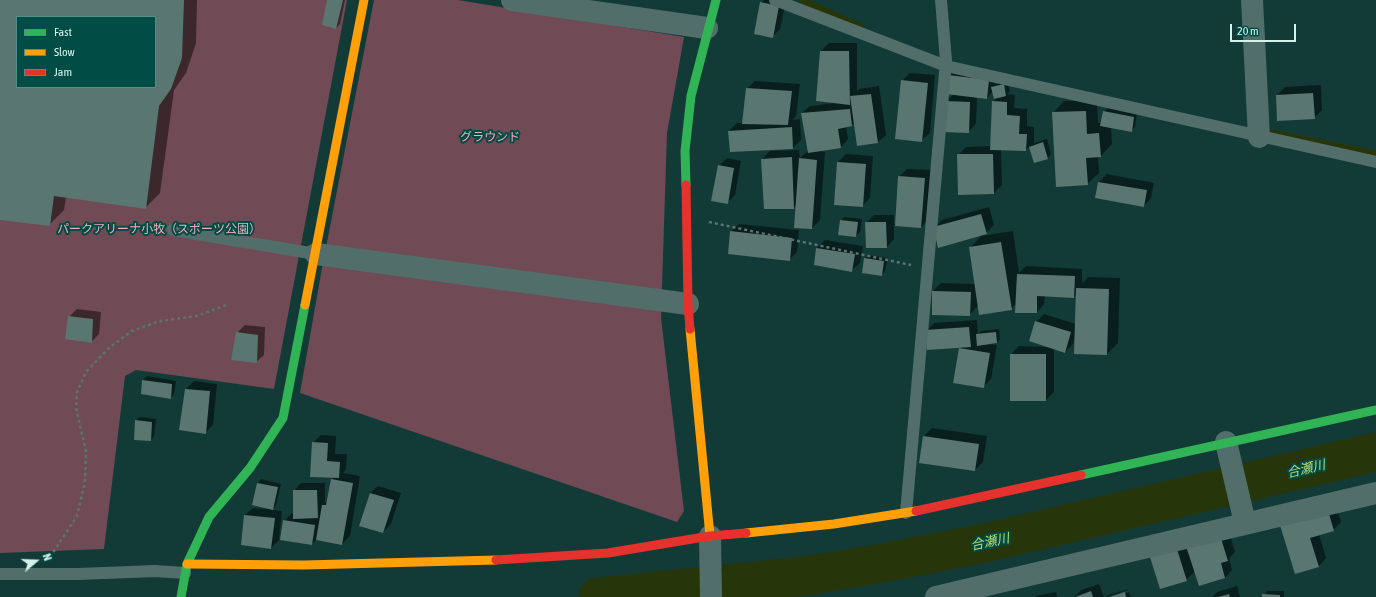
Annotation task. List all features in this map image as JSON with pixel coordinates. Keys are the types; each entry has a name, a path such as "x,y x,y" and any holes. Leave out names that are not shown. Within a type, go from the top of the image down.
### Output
{"street":[{"path":"181,597 186,569 209,517 250,468 283,418 364,0"},
{"path":"512,0 708,28"},
{"path":"711,597 710,536 688,304 685,217 685,151 691,96 716,0"},
{"path":"1252,0 1259,137"},
{"path":"316,254 688,304"},
{"path":"186,569 518,559 608,553 710,536 834,524 906,513 1376,410"},
{"path":"1226,442 1245,523"},
{"path":"936,597 1376,493"}],"lane":[{"path":"776,0 946,66 1376,162"},
{"path":"906,513 946,66 941,0"},
{"path":"173,230 316,254"},
{"path":"0,574 78,574 186,569"}],"path":[{"path":"685,217 928,268"},
{"path":"48,559 77,516 85,482 86,450 76,408 76,392 86,372 110,347 132,330 160,321 197,316 229,304"}],"green space":[{"name":"パークアリーナ小牧（スポーツ公園）","path":"0,0 347,0 274,389 136,370 125,376 104,549 0,553"},
{"name":"グラウンド","path":"374,0 458,0 684,37 667,133 661,318 684,511 677,522 300,393 322,268"}],"building":[{"path":"0,0 184,0 182,58 171,89 159,106 146,209 54,196 50,226 0,220"},
{"path":"327,0 343,0 336,29 322,25"},
{"path":"760,2 779,6 773,38 754,34"},
{"path":"820,51 849,51 850,105 816,101"},
{"path":"948,75 989,80 987,99 946,94"},
{"path":"901,80 928,83 922,142 895,139"},
{"path":"1004,84 1006,96 994,99 991,87"},
{"path":"746,88 792,91 788,125 742,124"},
{"path":"1313,93 1315,119 1277,121 1276,95"},
{"path":"871,94 878,143 857,146 850,96"},
{"path":"945,101 970,102 969,133 944,132"},
{"path":"992,101 1007,102 1007,115 1020,116 1019,134 1027,134 1026,151 990,150"},
{"path":"850,109 852,126 838,129 841,148 808,153 801,113"},
{"path":"1086,111 1087,134 1099,133 1101,157 1086,158 1088,185 1056,187 1052,112"},
{"path":"1103,111 1134,117 1132,132 1100,126"},
{"path":"792,127 793,149 730,152 728,131"},
{"path":"1043,142 1048,159 1034,163 1029,147"},
{"path":"957,154 993,154 994,194 958,195"},
{"path":"792,157 794,209 764,209 761,159"},
{"path":"799,158 817,160 812,229 794,228"},
{"path":"837,162 866,164 863,207 834,205"},
{"path":"718,165 734,168 728,204 711,201"},
{"path":"898,176 925,178 921,228 895,226"},
{"path":"1098,182 1147,190 1144,207 1095,198"},
{"path":"981,214 987,234 938,248 933,227"},
{"path":"840,220 858,222 856,237 838,235"},
{"path":"865,222 886,222 887,248 866,248"},
{"path":"730,231 792,238 790,261 728,254"},
{"path":"1001,242 1012,310 979,315 969,247"},
{"path":"816,248 855,254 852,272 814,265"},
{"path":"864,258 884,261 882,276 862,273"},
{"path":"1017,274 1075,276 1074,298 1037,296 1037,313 1015,313"},
{"path":"1076,288 1109,289 1107,355 1074,354"},
{"path":"932,291 971,292 970,316 932,315"},
{"path":"68,316 93,319 92,343 65,339"},
{"path":"1035,321 1071,332 1065,353 1029,341"},
{"path":"969,327 971,347 927,350 925,330"},
{"path":"236,332 258,335 257,363 231,360"},
{"path":"996,332 997,343 977,346 976,334"},
{"path":"959,348 990,353 984,388 953,383"},
{"path":"1010,354 1046,354 1046,401 1010,401"},
{"path":"142,380 172,384 171,399 141,394"},
{"path":"185,389 210,391 206,434 179,430"},
{"path":"135,420 152,422 151,441 134,440"},
{"path":"923,436 979,444 975,471 919,463"},
{"path":"312,442 328,443 327,461 340,462 339,478 310,477"},
{"path":"331,479 353,483 342,545 316,540 322,505 326,505"},
{"path":"257,483 278,487 273,510 252,505"},
{"path":"293,490 317,490 318,518 293,519"},
{"path":"370,493 394,500 383,533 359,526"},
{"path":"1327,507 1334,531 1310,538 1319,567 1295,574 1279,522"},
{"path":"244,515 275,518 271,549 241,545"},
{"path":"283,520 315,525 312,545 280,540"},
{"path":"1219,532 1228,561 1221,563 1225,578 1199,586 1185,543"},
{"path":"1176,546 1187,581 1160,589 1149,554"},
{"path":"1091,591 1093,597 1075,597"},
{"path":"1125,592 1126,597 1110,597"},
{"path":"1229,594 1230,597 1218,597"},
{"path":"1262,594 1280,595 1280,597 1262,597"}],"waterway":[{"path":"802,0 860,27"},
{"path":"1267,132 1376,154"},
{"name":"合瀬川","path":"598,597 805,576 877,564 980,544 1376,452"}],"traffic: fast":[{"path":"686,185 685,151 691,96 716,0"},
{"path":"181,597 187,564 209,517 250,468 283,418 305,305"},
{"path":"1081,475 1376,410"}],"traffic: slow":[{"path":"305,305 364,0"},
{"path":"690,329 710,536"},
{"path":"746,533 834,524 916,511"},
{"path":"187,564 304,565 496,560"}],"traffic: jam":[{"path":"686,185 688,304 690,329"},
{"path":"916,511 1081,475"},
{"path":"496,560 608,553 710,536 746,533"}]}
